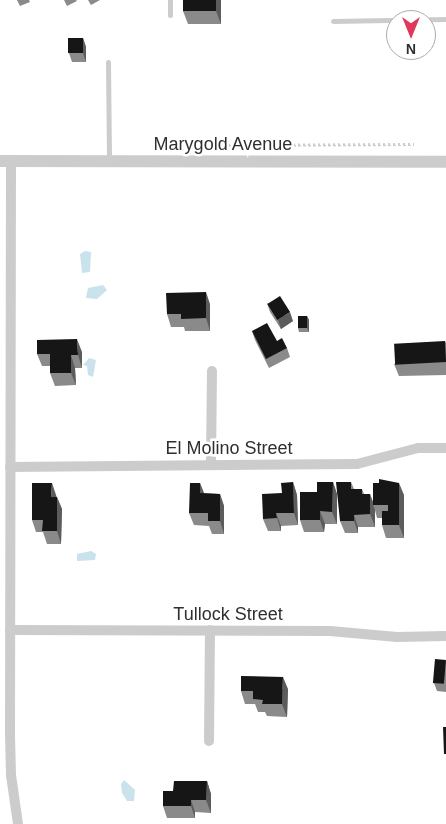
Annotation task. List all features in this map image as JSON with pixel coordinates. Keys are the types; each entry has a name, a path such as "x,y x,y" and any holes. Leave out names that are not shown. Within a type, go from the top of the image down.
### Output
{"street":[{"name":"Marygold Avenue","path":"6,161 446,162"},
{"path":"6,161 10,467 11,775 18,824"},
{"path":"211,464 212,371"},
{"name":"El Molino Street","path":"10,467 357,464 418,448 446,448"},
{"name":"Tullock Street","path":"10,630 330,630 397,637 446,636"},
{"path":"208,741 210,630"}],"lane":[{"path":"170,0 170,15"},
{"path":"333,21 446,19"},
{"path":"108,62 109,161"}],"path":[{"path":"153,146 414,144"}],"water":[{"path":"85,251 91,252 90,272 82,273 80,254"},
{"path":"103,285 107,290 97,299 86,298 88,288"},
{"path":"89,358 96,360 93,377 88,375 87,366 83,365"},
{"path":"91,551 96,554 95,560 77,561 77,554"},
{"path":"124,780 135,790 134,801 127,801 122,793 121,784"}],"building":[{"path":"183,0 216,0 216,11 183,11"},
{"path":"68,38 83,38 83,53 68,53"},
{"path":"206,292 206,318 181,319 181,314 167,314 166,293"},
{"path":"280,296 290,312 277,320 267,304"},
{"path":"298,316 307,316 307,328 298,328"},
{"path":"267,323 277,341 282,338 287,348 266,359 252,331"},
{"path":"77,339 78,355 71,355 71,373 50,373 50,354 37,354 37,340"},
{"path":"445,341 446,362 395,365 394,344"},
{"path":"379,479 399,483 399,525 382,525 382,511 388,511 388,505 373,505 373,483 379,483"},
{"path":"293,482 294,513 276,513 277,518 263,519 262,494 282,493 281,483"},
{"path":"317,482 333,482 332,512 320,511 320,520 300,520 300,492 317,492"},
{"path":"336,482 351,482 351,489 362,489 362,494 370,494 370,514 354,515 354,521 340,521"},
{"path":"32,483 52,483 51,497 57,497 57,531 42,531 43,520 32,520"},
{"path":"190,483 200,483 200,493 220,494 220,521 208,521 208,513 189,513"},
{"path":"435,659 446,660 444,684 433,683"},
{"path":"241,676 283,677 282,704 262,704 263,700 253,699 253,691 241,691"},
{"path":"443,727 446,727 446,754 444,754"},
{"path":"174,781 207,781 206,800 191,800 191,806 163,806 163,791 173,791"}]}
